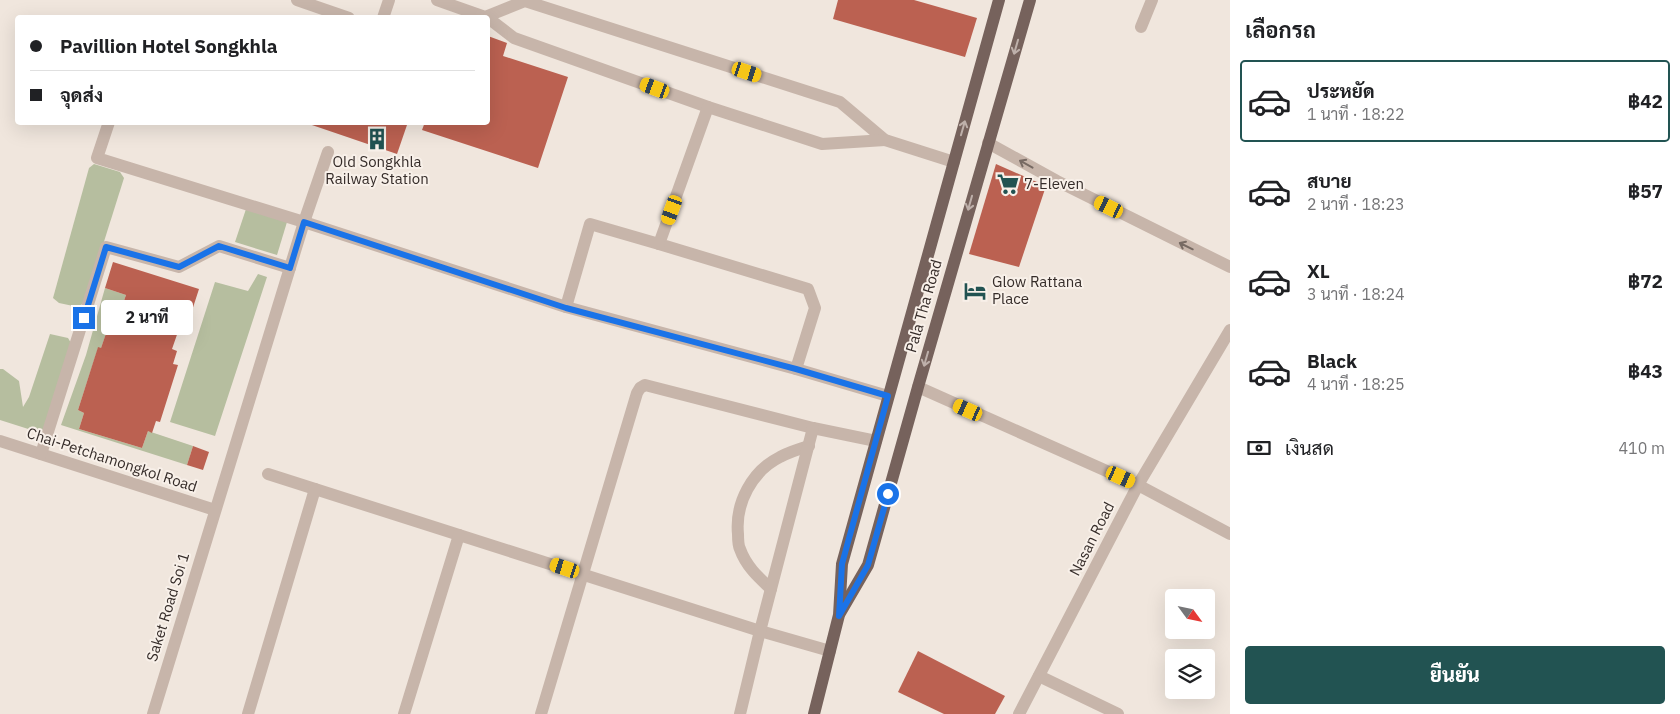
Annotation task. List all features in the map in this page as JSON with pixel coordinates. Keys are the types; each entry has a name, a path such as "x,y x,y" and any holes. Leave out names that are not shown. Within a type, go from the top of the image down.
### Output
{"main road":[{"name":"Pala Tha Road","path":"814,714 839,616 842,564 999,0"},
{"name":"Pala Tha Road","path":"839,616 868,565 1030,0"}],"street":[{"path":"297,0 340,15"},
{"path":"384,15 389,0"},
{"path":"437,0 480,15"},
{"path":"490,15 526,0 840,102 885,140"},
{"path":"1141,28 1152,0"},
{"path":"490,20 514,38 708,107 822,144 885,140 954,162"},
{"path":"659,244 708,107"},
{"path":"108,125 97,158 304,222 566,308 796,369 888,396"},
{"path":"988,143 1057,181 1230,267"},
{"name":"Saket Road Soi 1","path":"153,714 304,222 328,152"},
{"path":"566,308 590,224 808,290 815,308 796,369"},
{"path":"41,454 106,247 179,267 219,246 290,268"},
{"name":"Nasan Road","path":"1019,714 1138,485 1230,330"},
{"path":"541,714 640,388 645,385 876,442"},
{"path":"918,387 1138,485 1230,534"},
{"path":"740,714 814,428"},
{"name":"Chai-Petchamongkol Road","path":"0,440 215,510"},
{"path":"771,589 750,569 739,548 737,528 740,503 750,483 762,471 779,457 809,446"},
{"path":"268,474 760,631 830,651"},
{"path":"248,714 314,489"},
{"path":"404,714 459,534"},
{"path":"1038,676 1118,714"}],"green space":[{"path":"94,164 120,172 124,178 85,302 78,307 59,303 53,298 89,168"},
{"path":"246,209 287,222 277,255 235,242"},
{"path":"258,274 267,277 215,436 170,422 215,282 248,291"},
{"path":"105,288 126,295 117,321 111,320 101,348 98,348 78,410 84,413 79,429 142,448 148,431 193,446 187,465 61,425 86,355"},
{"path":"50,334 68,338 71,343 44,434 0,420 0,369 3,369 19,381 23,407 29,397"}],"building":[{"path":"838,0 914,0 977,18 965,57 833,19"},
{"path":"490,37 507,43 503,56 568,77 538,168 422,130 424,125 490,125"},
{"name":"Old Songkhla Railway Station","path":"312,125 407,125 397,154"},
{"path":"996,164 1046,186 1019,267 969,254"},
{"path":"113,262 199,289 186,329 180,326 172,349 177,351 173,364 178,365 160,422 156,421 152,433 148,431 142,448 79,429 84,413 78,410 98,347 101,348 111,319 117,321 126,295 105,288"},
{"path":"193,446 209,452 203,470 187,465"},
{"path":"918,651 1005,696 995,714 944,714 898,692"}],"place":[{"name":"Old Songkhla Railway Station","path":"377,139"},
{"name":"7-Eleven","path":"1008,184"},
{"name":"Glow Rattana Place","path":"975,291"}],"route":[{"path":"84,318 106,247 179,267 219,246 290,268 304,222 566,308 796,369 888,396 842,564 839,616 868,565 888,494"}]}
